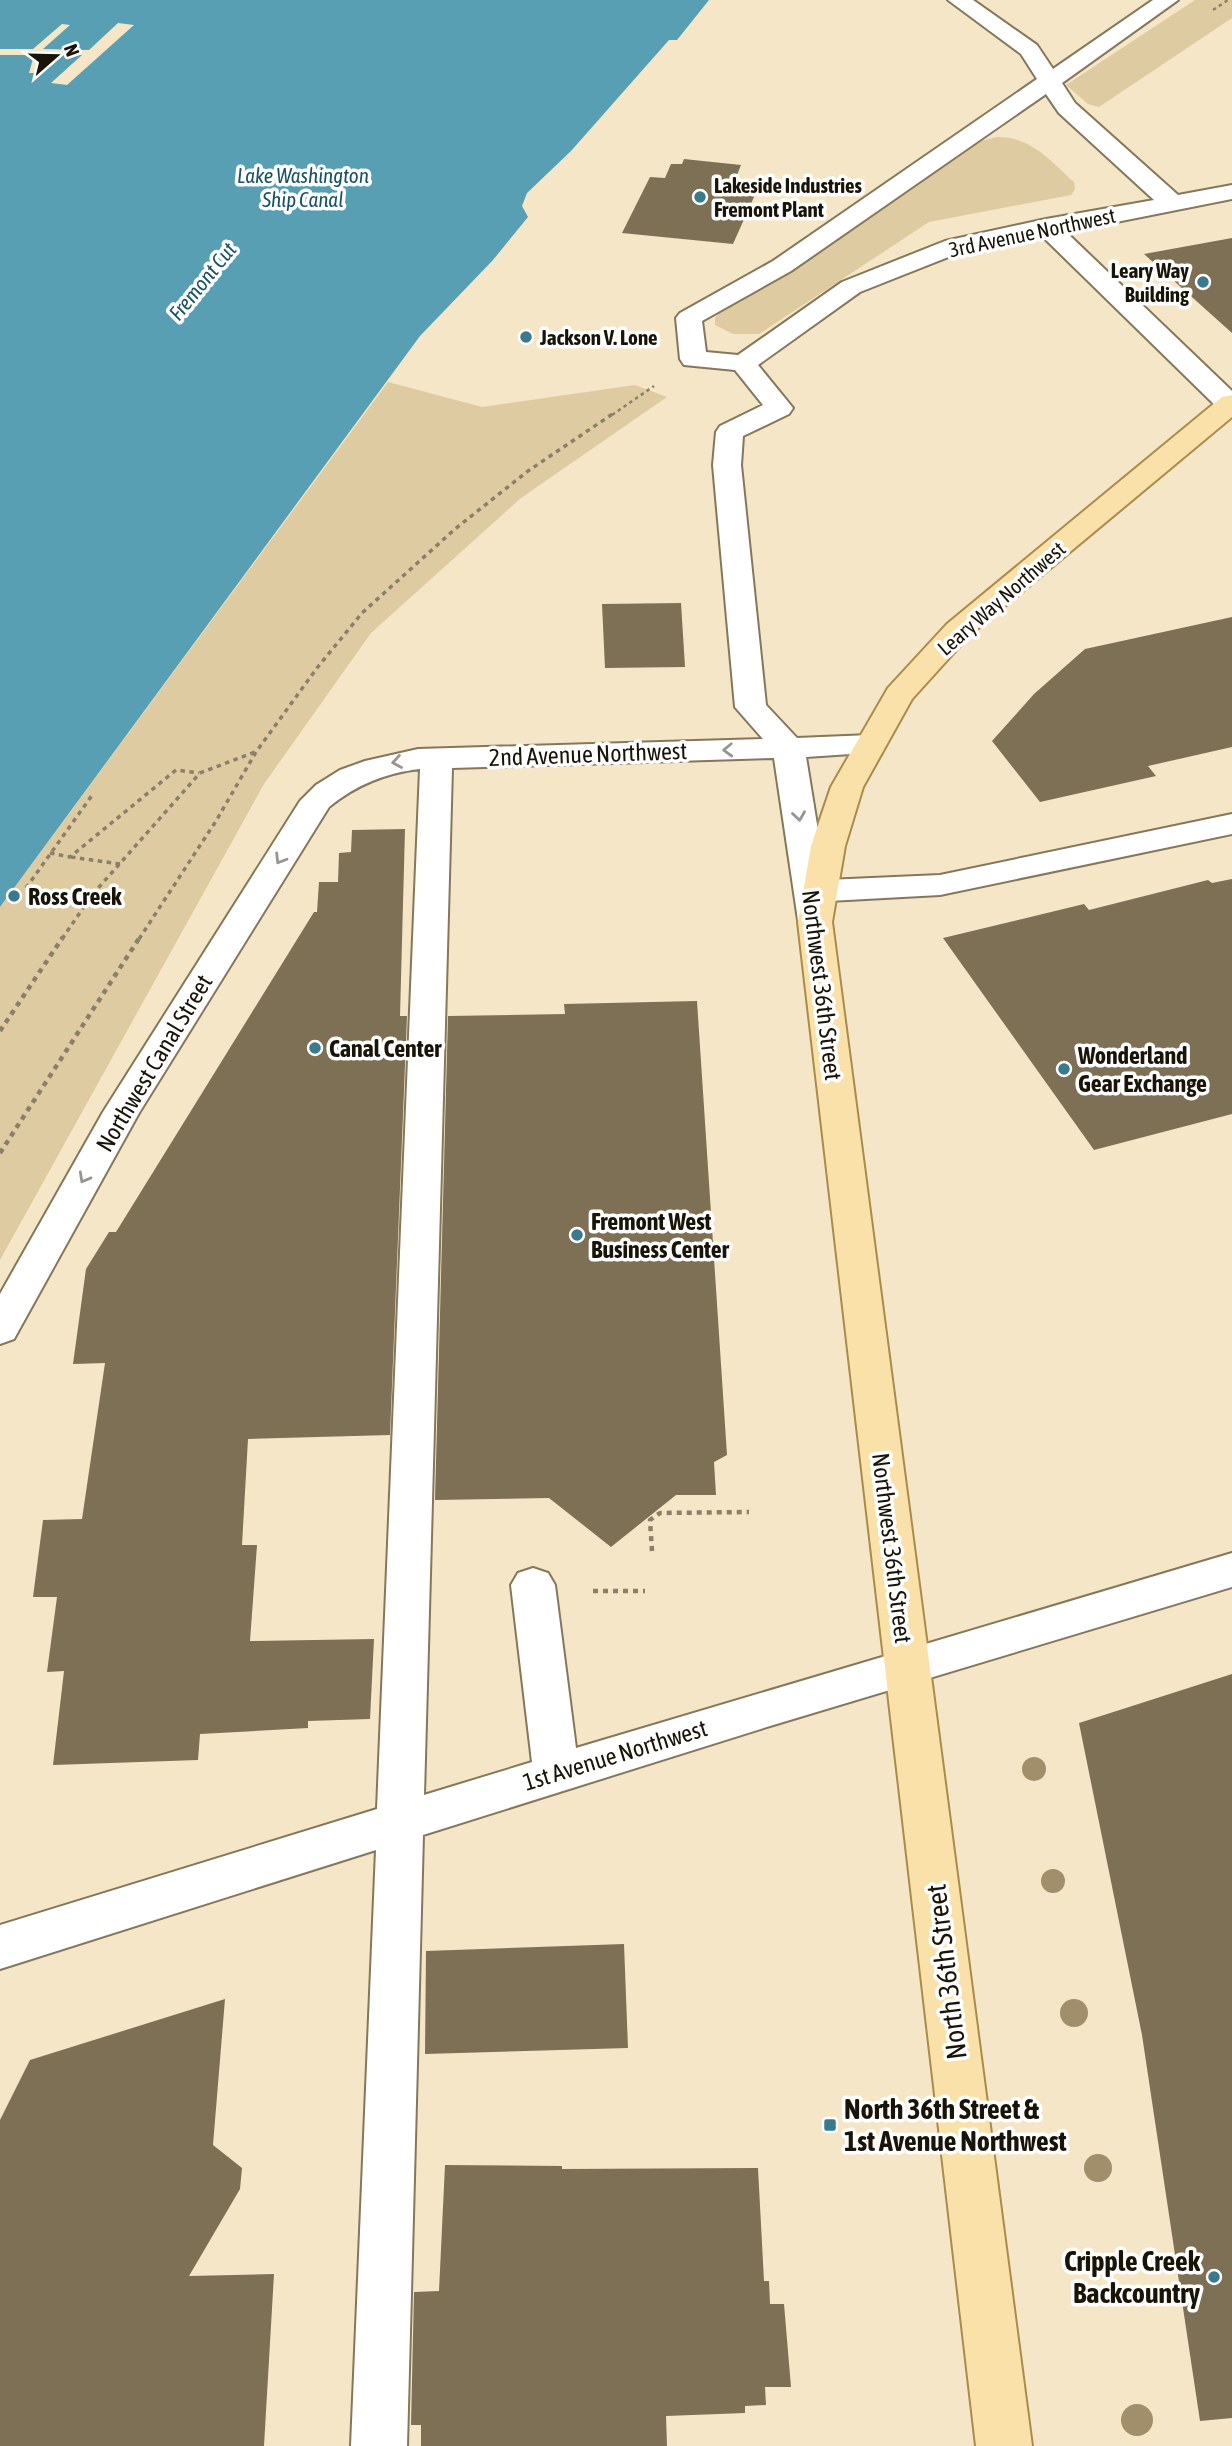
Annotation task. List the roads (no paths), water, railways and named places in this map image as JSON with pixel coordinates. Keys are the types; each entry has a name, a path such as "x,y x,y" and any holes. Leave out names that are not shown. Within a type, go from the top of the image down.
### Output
{"main road":[{"name":"Leary Way Northwest","path":"818,907 828,846 847,787 899,695 958,630 1231,404"},
{"name":"Northwest 36th Street","path":"818,907 907,1665"},
{"name":"North 36th Street","path":"907,1665 922,1763 1004,2446"}],"street":[{"path":"959,0 1029,50 1066,108 1172,203"},
{"path":"789,748 751,707 727,465 730,432 779,408 743,363 692,359 689,318 782,266 1167,0"},
{"name":"3rd Avenue Northwest","path":"743,363 851,287 954,246 1232,192"},
{"path":"1046,226 1231,404"},
{"name":"2nd Avenue Northwest","path":"316,801 330,788 370,768 394,762 436,758 870,745"},
{"name":"Northwest 36th Street","path":"789,748 818,907"},
{"path":"379,2446 436,758"},
{"name":"Northwest Canal Street","path":"0,1329 121,1112 316,801"},
{"path":"818,907 940,886 1232,824"},
{"name":"1st Avenue Northwest","path":"0,1947 907,1665 1232,1570"},
{"path":"533,1585 556,1774"}],"water":[{"name":"Lake Washington Ship Canal","path":"0,0 709,0 677,40 669,40 571,151 527,193 522,206 528,217 493,260 420,336 0,907"}],"place":[{"name":"Lakeside Industries Fremont Plant","path":"700,197"},
{"name":"Leary Way Building","path":"1203,282"},
{"name":"Jackson V. Lone","path":"526,337"},
{"name":"Ross Creek","path":"14,896"},
{"name":"Canal Center","path":"315,1048"},
{"name":"Wonderland Gear Exchange","path":"1064,1069"},
{"name":"Fremont West Business Center","path":"577,1235"},
{"name":"North 36th Street & 1st Avenue Northwest","path":"830,2125"},
{"name":"Cripple Creek Backcountry","path":"1214,2277"}],"water label":[{"name":"Fremont Cut","path":"202,281"}]}
